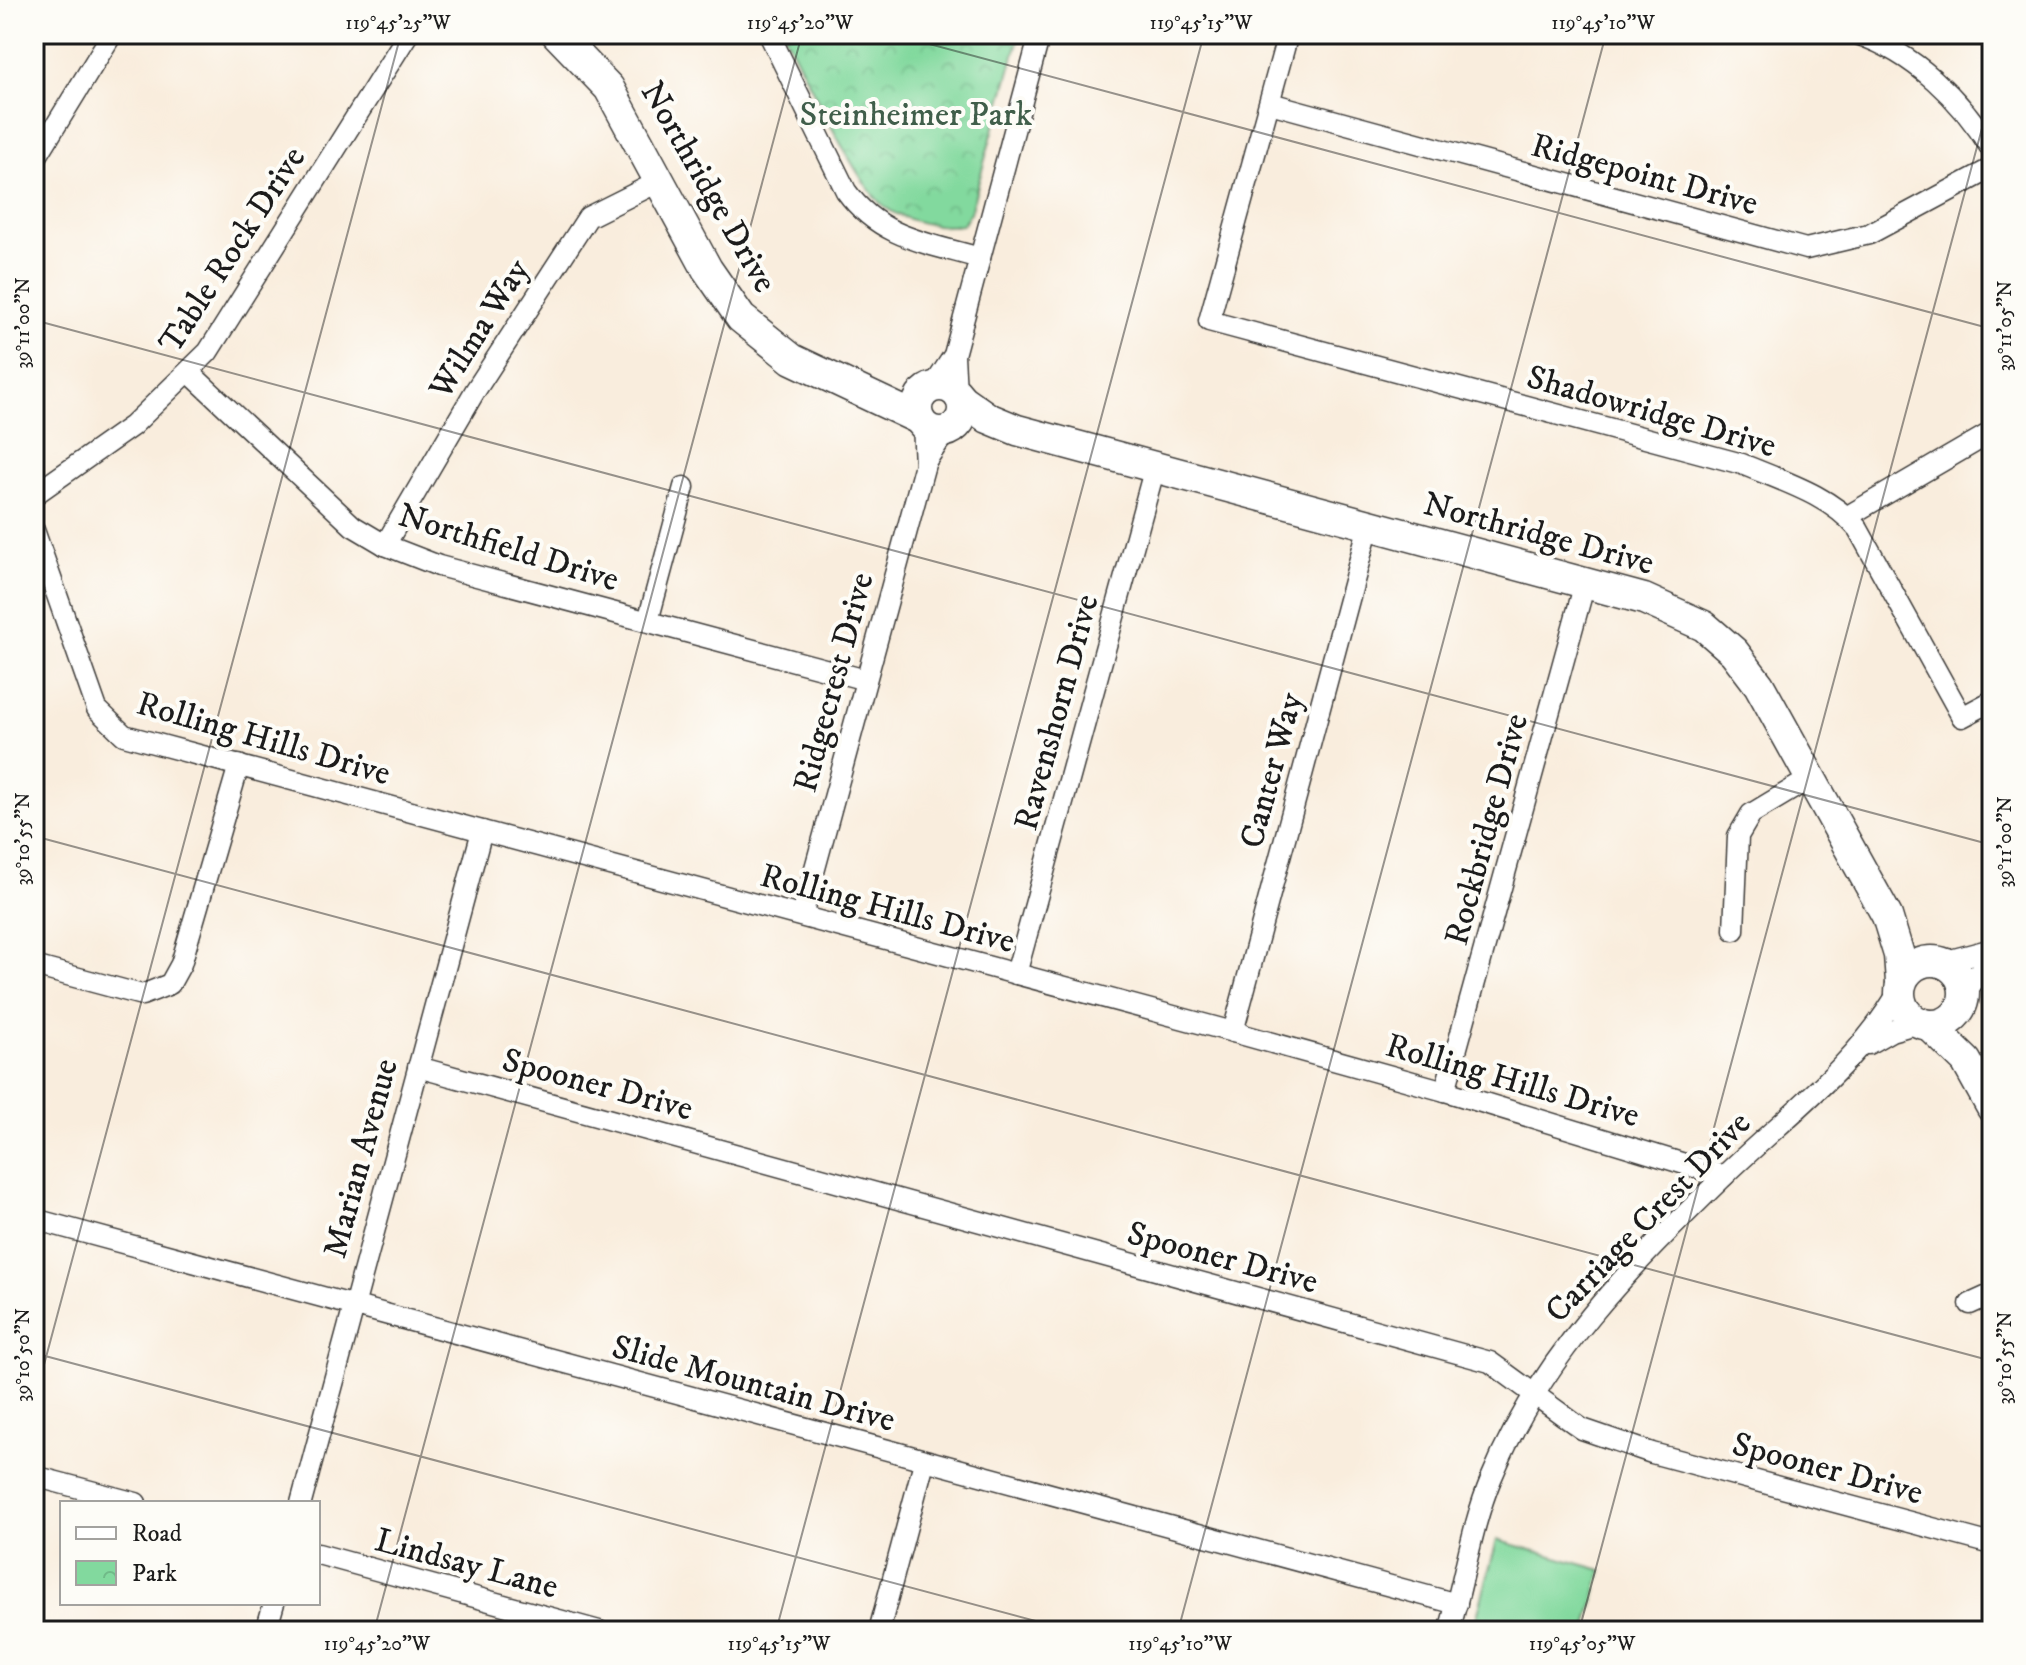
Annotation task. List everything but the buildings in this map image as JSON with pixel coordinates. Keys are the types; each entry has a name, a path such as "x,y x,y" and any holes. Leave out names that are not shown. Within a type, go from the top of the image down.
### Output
{"street":[{"path":"34,161 112,34"},
{"name":"Table Rock Drive","path":"34,495 132,426 190,373 208,352 408,34"},
{"name":"Northridge Drive","path":"557,34 609,88 717,286 741,318 792,359 851,385 940,409 988,418 1017,430 1665,606 1720,638 1759,685 1887,916 1899,955 1900,986"},
{"path":"769,34 846,191 859,209 888,231 980,258"},
{"name":"Ridgecrest Drive","path":"802,916 1040,34"},
{"path":"1270,103 1288,34"},
{"path":"1857,34 1895,52 1944,88 1976,122 1992,150"},
{"name":"Ridgepoint Drive","path":"1270,103 1806,249 1869,234 1992,168"},
{"name":"Shadowridge Drive","path":"1270,103 1209,321 1742,464 1810,493 1848,516 1862,535 1962,717 1992,701"},
{"name":"Wilma Way","path":"385,545 475,391 582,226 606,205 660,181"},
{"name":"Northfield Drive","path":"190,373 342,516 385,545 439,566 866,680"},
{"path":"1848,516 1992,432"},
{"name":"Ravenshorn Drive","path":"1016,974 1155,467"},
{"path":"648,621 684,487"},
{"name":"Canter Way","path":"1233,1032 1369,525"},
{"name":"Rolling Hills Drive","path":"34,530 97,709 124,735 1233,1032 1445,1091 1724,1176"},
{"name":"Rockbridge Drive","path":"1445,1091 1585,583"},
{"path":"34,966 142,995 155,993 170,984 181,964 239,765"},
{"path":"1734,930 1738,836 1751,814 1811,778"},
{"name":"Marian Avenue","path":"302,1501 352,1304 482,831"},
{"name":"Northridge Drive","path":"1887,916 1940,962"},
{"path":"1992,951 1920,963 1900,986 1907,1013 1966,1061 1992,1108"},
{"path":"1924,1024 1948,1020 1992,951"},
{"path":"1940,962 1956,972 1962,1000 1966,1061"},
{"name":"Carriage Crest Drive","path":"1861,1048 1900,986"},
{"name":"Carriage Crest Drive","path":"1449,1631 1490,1482 1531,1394 1587,1316 1724,1176 1861,1048 1891,1031 1924,1024"},
{"name":"Spooner Drive","path":"418,1067 1490,1362 1582,1429 1652,1453 1992,1544"},
{"name":"Slide Mountain Drive","path":"34,1219 1457,1604"},
{"path":"1970,1304 1992,1294"},
{"path":"879,1631 924,1462"},
{"path":"34,1476 128,1501"},
{"name":"Lindsay Lane","path":"320,1555 599,1631"},
{"path":"266,1631 273,1605"}],"green space":[{"name":"Steinheimer Park","path":"784,34 1020,34 970,213 962,225 933,225 913,220 894,213 874,196 846,153"},
{"path":"1497,1540 1602,1570 1586,1631 1484,1631 1475,1624"}]}
